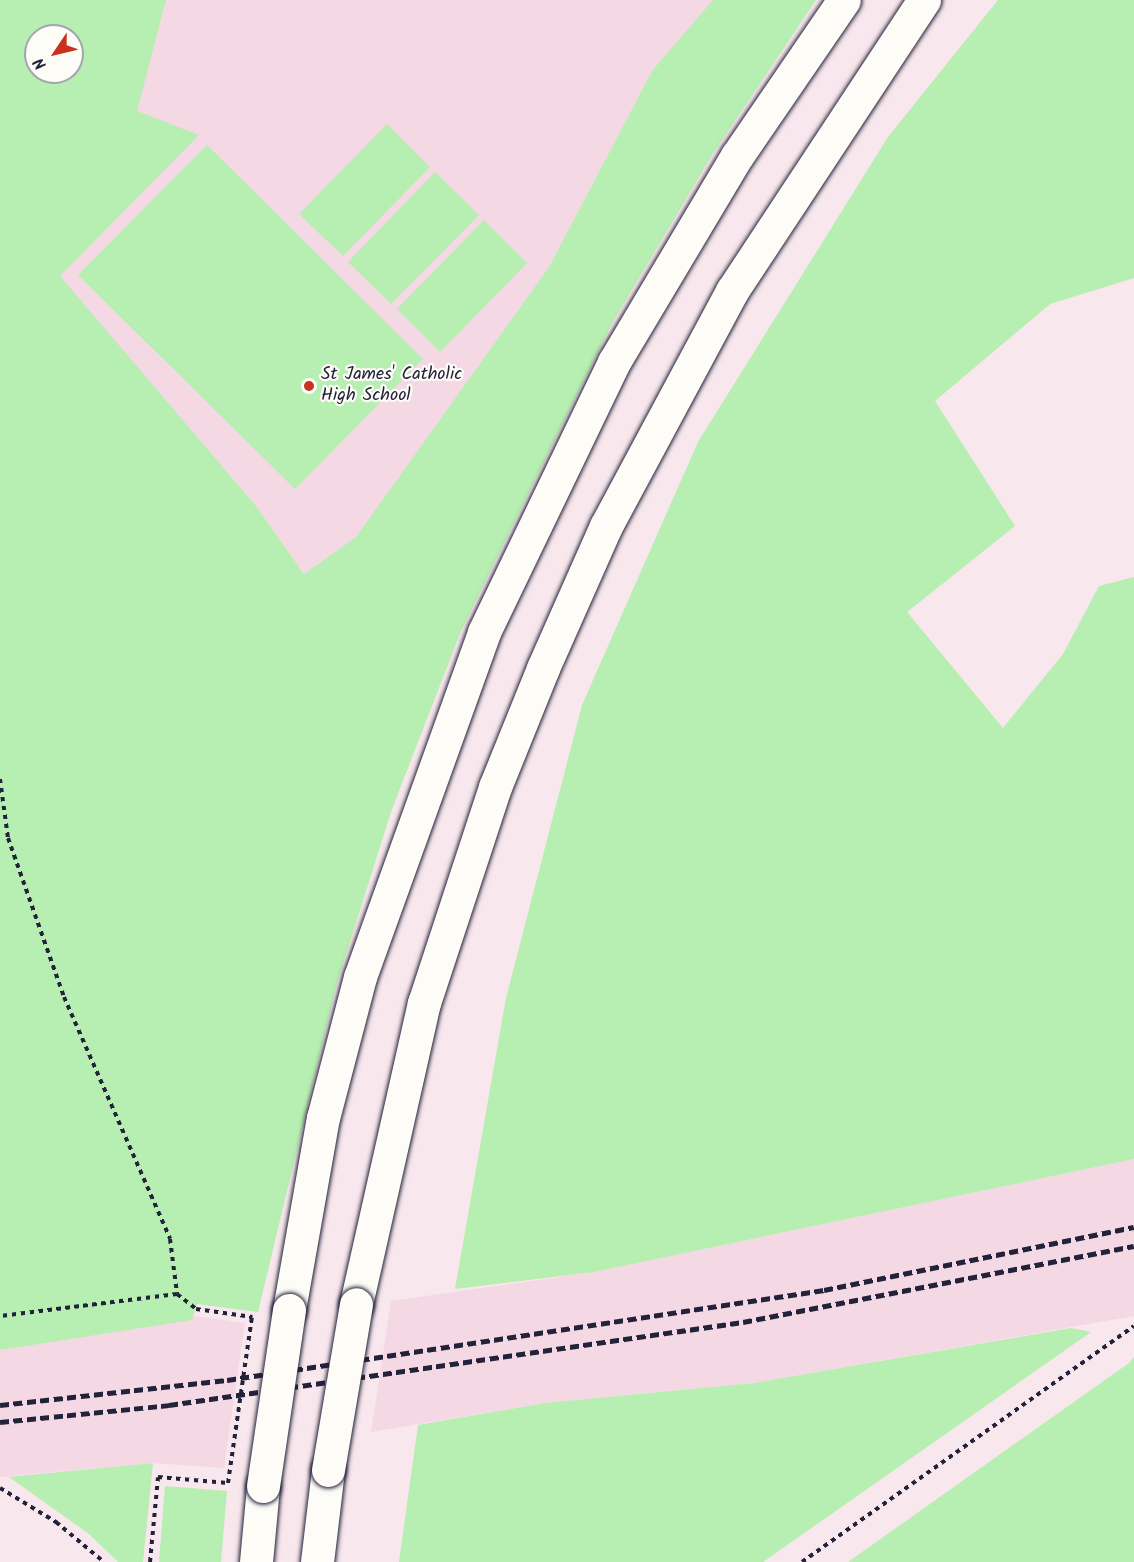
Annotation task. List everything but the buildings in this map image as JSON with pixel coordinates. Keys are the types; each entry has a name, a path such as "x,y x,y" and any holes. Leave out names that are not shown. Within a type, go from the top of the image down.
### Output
{"highway":[{"path":"256,1562 263,1486 289,1310 319,1139 360,977 484,632 620,351 737,156 844,0"},
{"path":"317,1562 328,1470 356,1304 424,1003 495,788 548,657 606,526 732,291 924,0"}],"path":[{"path":"0,779 8,838 64,997 170,1239 177,1294 195,1309 252,1317 228,1484 158,1477 150,1562"},
{"path":"0,1316 177,1294"},
{"path":"802,1562 1134,1326"},
{"path":"0,1488 56,1521 104,1562"}],"shaded area":[{"name":"St James' Catholic High School","path":"0,0 722,0 652,71 549,267 356,537 304,574 256,506 31,244"},
{"path":"1134,1159 1134,1316 754,1383 545,1403 371,1432 391,1301 594,1272"},
{"path":"194,1316 245,1323 224,1468 153,1463 0,1477 0,1350"}],"green space":[{"path":"0,0 166,0 137,111 199,135 60,276 256,506 304,574 356,537 549,267 652,71 713,0 816,0 712,155 611,325 461,631 391,812 337,983 258,1312 197,1304 192,1320 0,1350"},
{"path":"998,0 1134,0 1134,278 1050,304 935,401 1015,526 907,612 1003,728 1063,654 1099,586 1134,577 1134,1159 594,1272 455,1289 506,998 582,705 698,442 888,137"},
{"path":"387,124 430,167 343,256 299,214"},
{"path":"207,145 423,359 295,489 78,275"},
{"path":"435,172 479,215 391,304 348,262"},
{"path":"484,220 527,263 440,352 397,309"},
{"path":"1071,1328 1091,1332 763,1562 399,1562 418,1425 545,1403 754,1383"},
{"path":"1134,1357 1134,1562 848,1562 1129,1363"},
{"path":"153,1463 143,1562 118,1562 89,1534 9,1477"},
{"path":"165,1486 227,1491 221,1562 159,1562"}],"railway":[{"path":"0,1405 227,1380 824,1290 1134,1227"},
{"path":"0,1422 169,1405 743,1322 1134,1246"}],"place":[{"name":"St James' Catholic High School","path":"309,386"}]}
